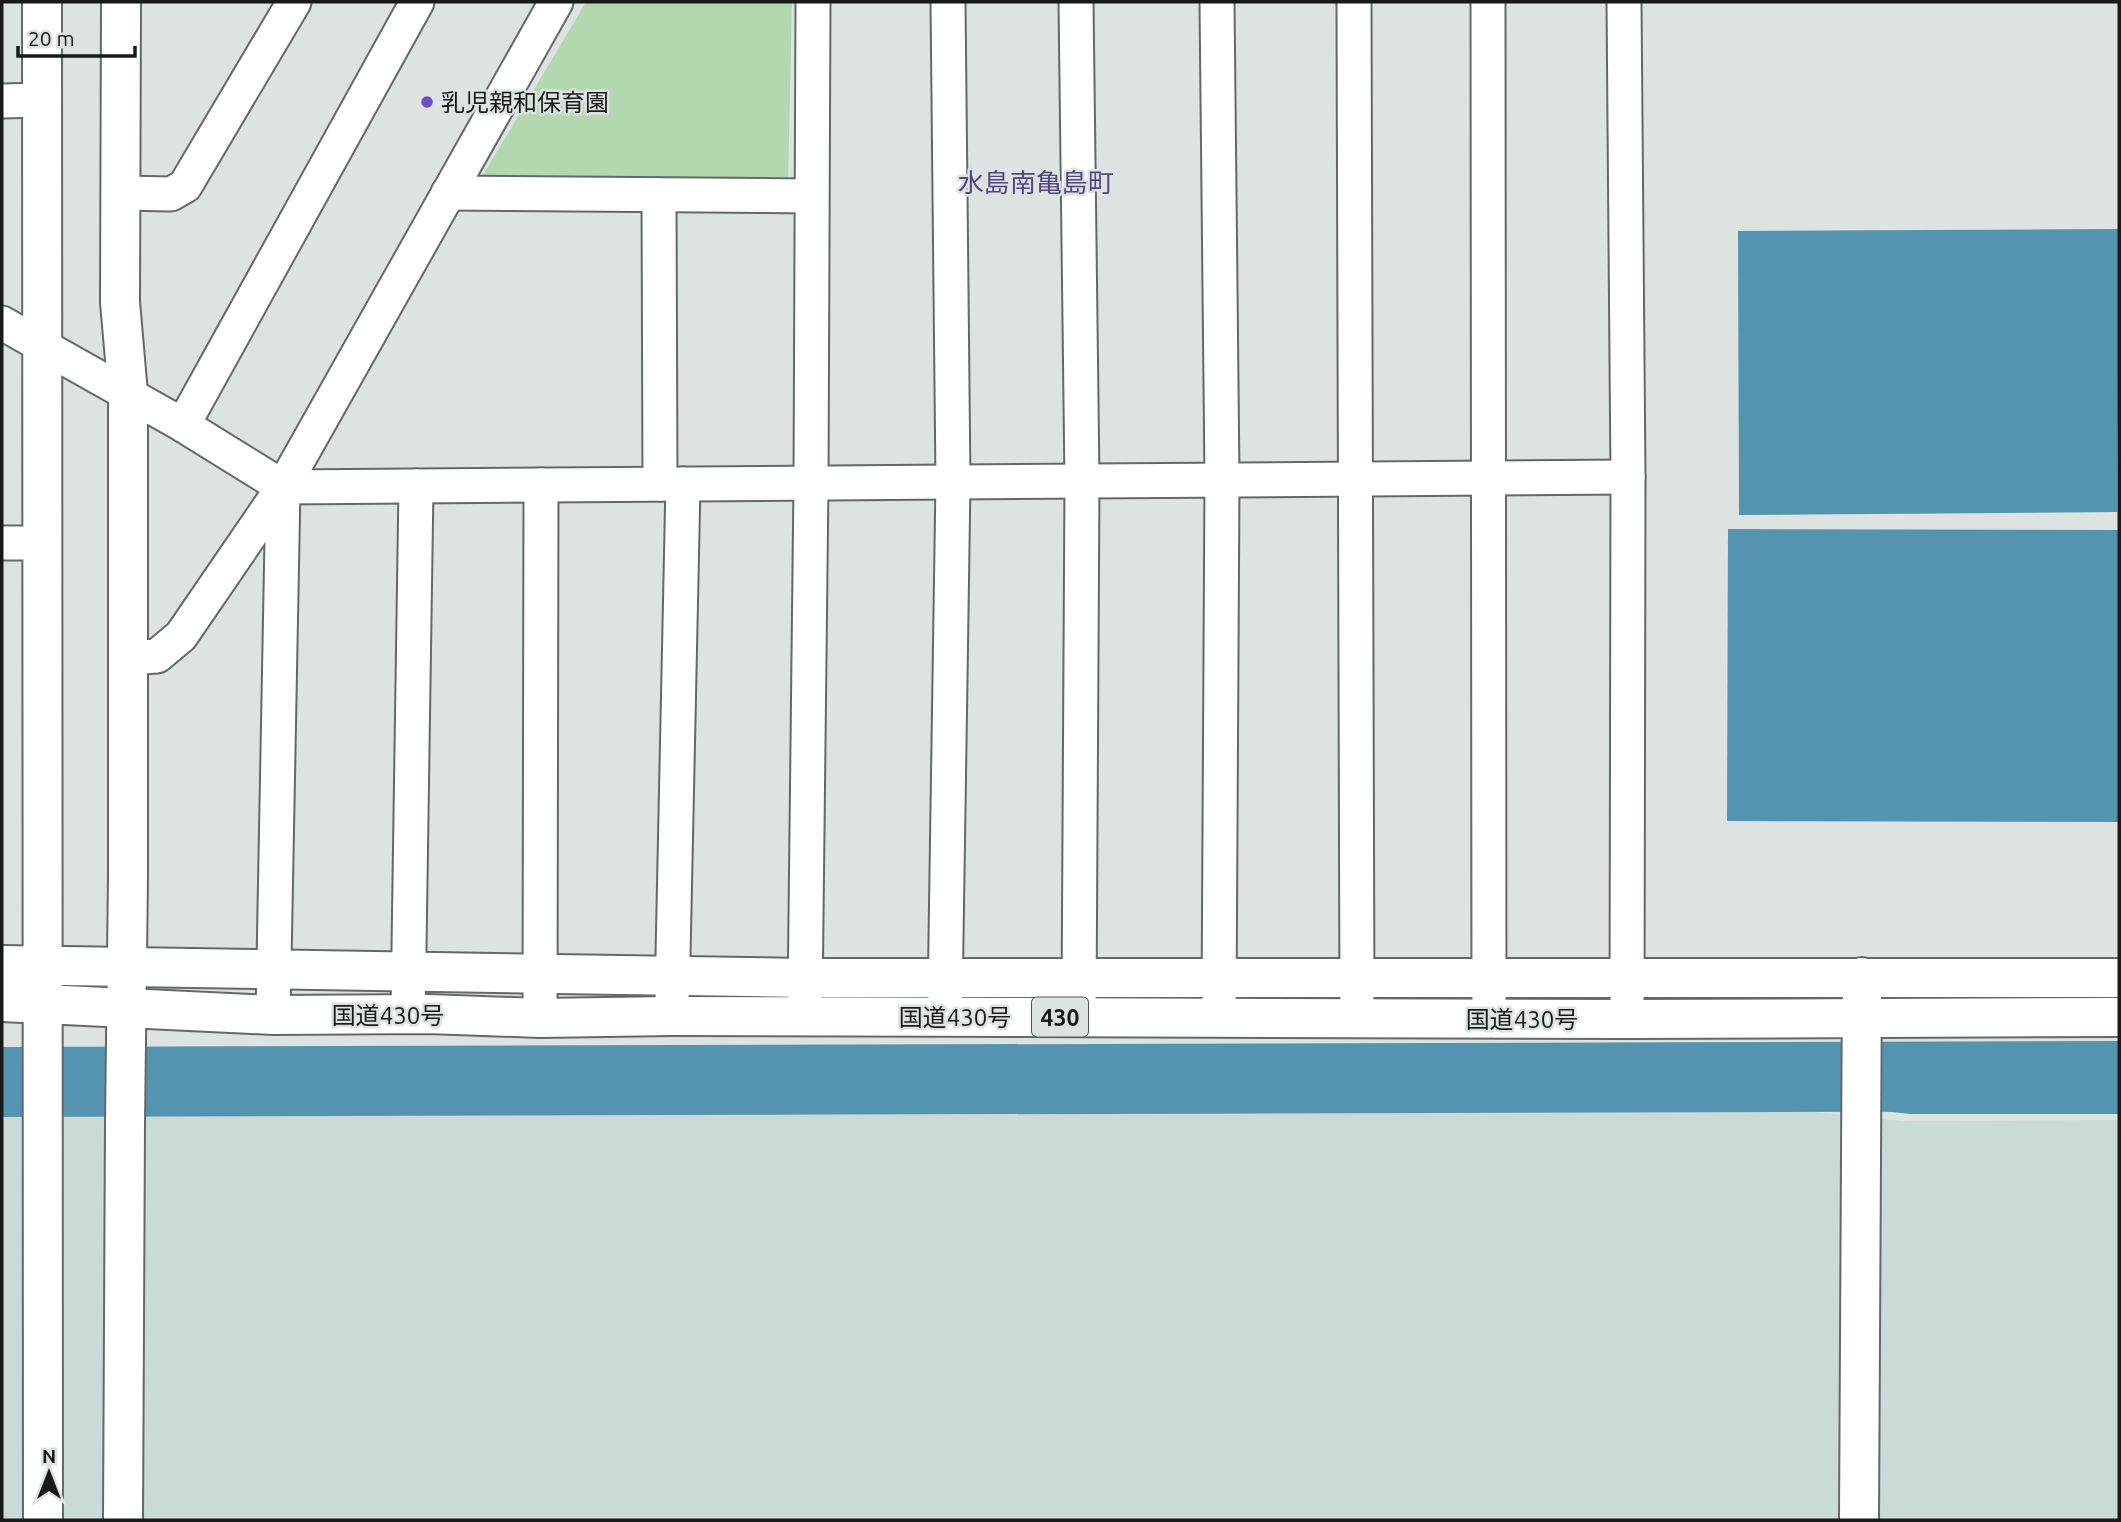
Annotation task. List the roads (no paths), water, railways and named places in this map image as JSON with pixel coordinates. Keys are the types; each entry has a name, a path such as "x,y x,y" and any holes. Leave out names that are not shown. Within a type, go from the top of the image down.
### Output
{"main road":[{"path":"42,2 43,1520"},
{"path":"121,2 120,302 128,394 123,1520"},
{"name":"国道430号","path":"2,965 805,978 2119,978"},
{"path":"1859,1520 1862,978"},
{"name":"国道430号","path":"2,1002 273,1015 408,1014 540,1018 2119,1017"}],"street":[{"path":"121,193 172,194 185,186 294,2"},
{"path":"183,425 417,2"},
{"path":"128,658 157,656 181,636 283,486 556,2"},
{"path":"805,1017 813,2"},
{"path":"945,1017 953,482 948,2"},
{"path":"1076,2 1082,481 1079,1017"},
{"path":"1217,2 1222,479 1219,1018"},
{"path":"1354,2 1357,1018"},
{"path":"1488,2 1489,1018"},
{"path":"1624,2 1628,477 1627,1019"},
{"path":"2,101 42,100"},
{"path":"449,193 811,196"},
{"path":"659,195 671,484 672,1016"},
{"path":"2,323 183,425 283,486 1628,477"},
{"path":"540,1018 541,485"},
{"path":"273,1015 283,486"},
{"path":"408,1014 416,486"},
{"path":"2,543 42,542"}],"water":[{"path":"2119,229 2117,512 1739,515 1738,231"},
{"path":"1728,529 2119,530 2119,822 1727,821"}],"waterway":[{"path":"2,1082 2119,1076"},
{"path":"2,1105 1806,1097 1911,1108 2119,1108"}],"place":[{"name":"乳児親和保育園","path":"427,102"}],"district":[{"name":"水島南亀島町","path":"1036,182"}]}
